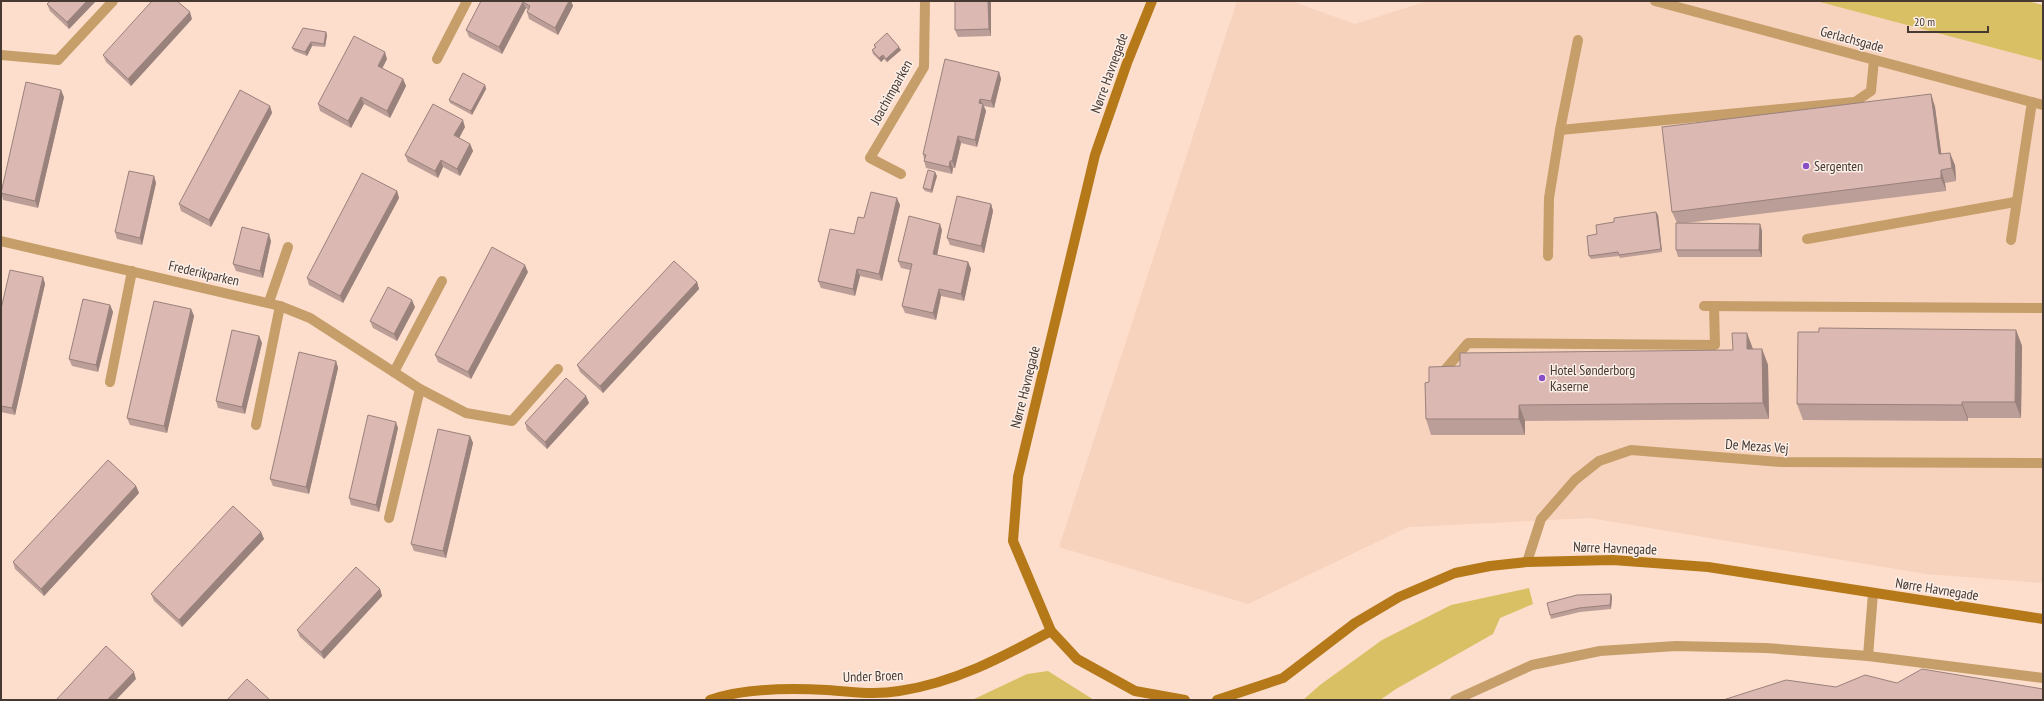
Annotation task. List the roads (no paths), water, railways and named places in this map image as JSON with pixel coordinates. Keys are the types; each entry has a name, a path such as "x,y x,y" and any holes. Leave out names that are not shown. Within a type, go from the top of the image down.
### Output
{"street":[{"path":"1,56 58,60 113,1"},
{"path":"437,59 467,1"},
{"name":"Joachimparken","path":"901,174 870,158 924,67 925,1"},
{"name":"Nørre Havnegade","path":"1152,1 1127,63 1096,154 1018,476 1013,541 1051,631 1077,659 1135,691 1185,700"},
{"name":"Gerlachsgade","path":"1655,1 2043,105"},
{"path":"1548,256 1549,198 1560,130 1578,40"},
{"path":"1560,130 1855,102 1871,91 1874,60"},
{"path":"2011,240 2015,202 2032,102"},
{"path":"1807,239 2015,202"},
{"name":"Frederikparken","path":"1,241 269,302 280,306 310,318 420,389 466,413 512,421 558,369"},
{"path":"269,302 288,247"},
{"path":"110,382 132,271"},
{"path":"394,372 442,281"},
{"path":"256,425 280,306"},
{"path":"1444,371 1468,343 1715,345 1709,306 2043,308"},
{"path":"389,518 420,389"},
{"name":"De Mezas Vej","path":"1527,562 1541,519 1575,480 1599,461 1631,450 1781,462 2043,463"},
{"name":"Nørre Havnegade","path":"1217,700 1283,678 1355,623 1399,597 1456,573 1490,566 1527,562 1613,560 1708,567 2043,619"},
{"path":"1868,656 1873,593"},
{"name":"Under Broen","path":"710,700 723,695 788,688 860,693 899,692 942,682 991,662 1051,631"},
{"path":"1455,700 1532,665 1600,651 1676,646 1766,648 1868,656 2043,678"}],"place":[{"name":"Sergenten","path":"1806,166"},
{"name":"Hotel Sønderborg Kaserne","path":"1542,378"}]}
